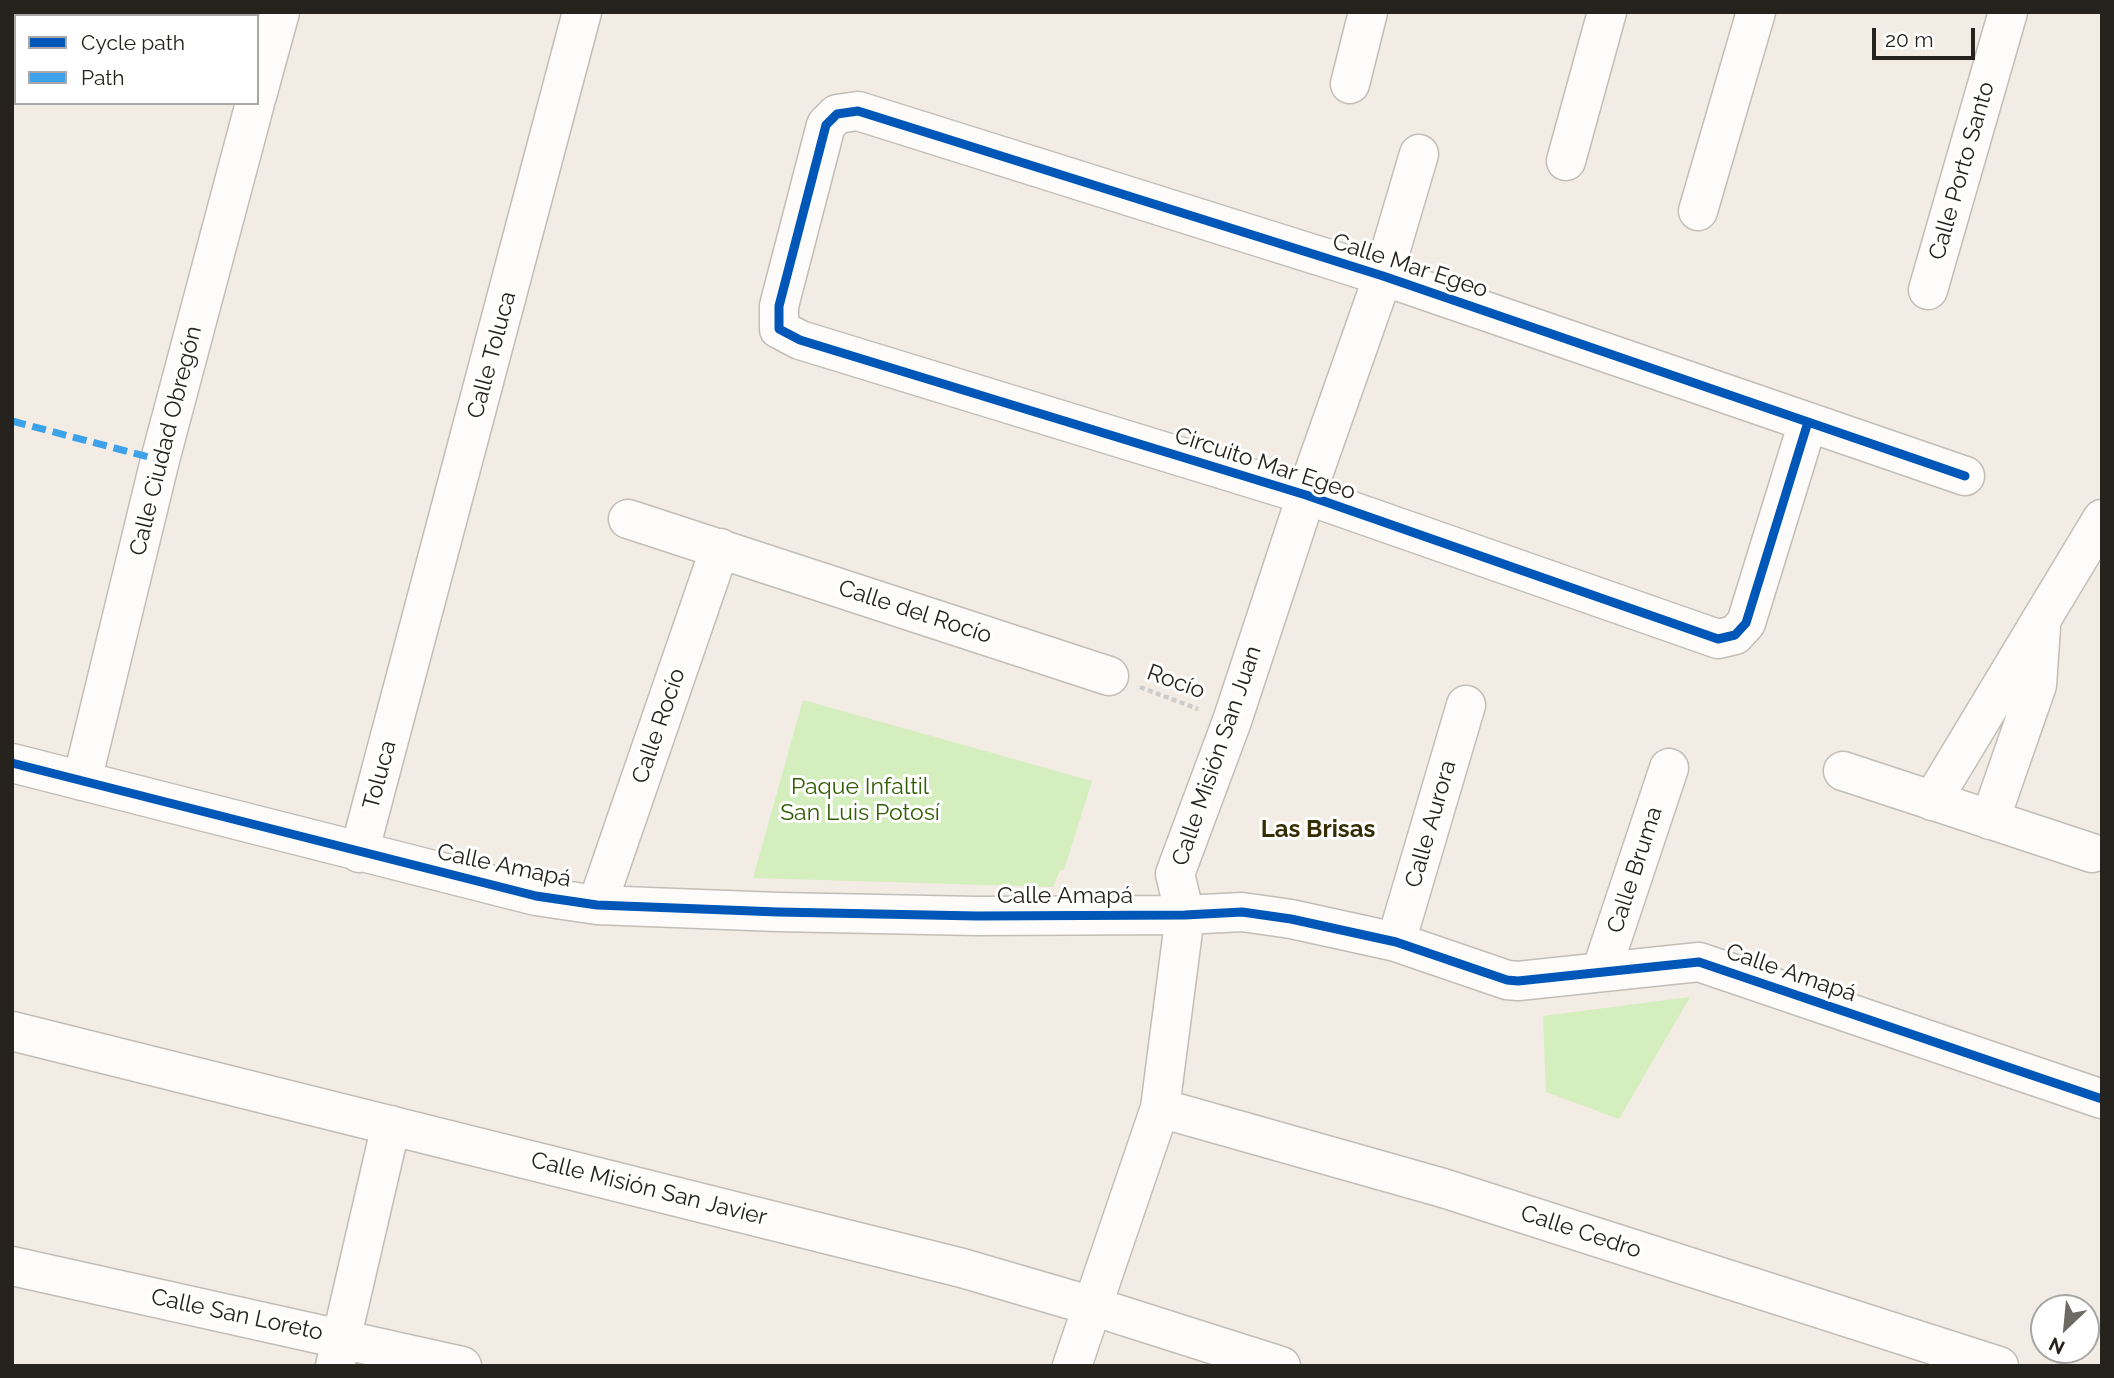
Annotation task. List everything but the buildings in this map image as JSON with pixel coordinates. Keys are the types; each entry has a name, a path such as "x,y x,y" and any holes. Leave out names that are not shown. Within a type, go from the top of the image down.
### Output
{"street":[{"path":"259,89 280,12"},
{"name":"Calle Toluca","path":"401,697 583,12"},
{"path":"1350,84 1368,12"},
{"path":"1566,161 1607,12"},
{"path":"1698,211 1756,12"},
{"name":"Calle Porto Santo","path":"1928,290 2008,12"},
{"name":"Calle Ciudad Obregón","path":"82,781 160,460 254,105"},
{"name":"Calle Mar Egeo","path":"837,114 858,111 1382,276 1965,476"},
{"name":"Circuito Mar Egeo","path":"837,114 826,125 779,306 779,329 800,340 1306,495 1718,639 1735,635 1746,623 1808,422"},
{"name":"Calle Misión San Juan","path":"1072,1366 1160,1108 1185,915 1175,874 1231,721 1382,276 1419,154"},
{"name":"Calle del Rocío","path":"628,519 1109,676"},
{"path":"1932,801 2102,519"},
{"name":"Calle Rocío","path":"597,905 720,548"},
{"path":"1990,820 2037,685 2042,619"},
{"name":"Toluca","path":"359,853 401,697"},
{"name":"Calle Aurora","path":"1396,942 1466,705"},
{"name":"Calle Amapá","path":"12,763 536,896 597,905 977,916 1185,915 1242,912 1291,919 1396,942 1507,980 1699,962 2102,1099"},
{"name":"Calle Bruma","path":"1601,972 1669,768"},
{"path":"1843,771 2092,853"},
{"name":"Calle Misión San Javier","path":"12,1031 962,1268 1281,1366"},
{"name":"Calle Cedro","path":"1160,1108 1443,1188 1999,1366"},
{"path":"338,1352 391,1125"},
{"name":"Calle San Loreto","path":"12,1266 338,1352 462,1366"}],"green space":[{"name":"Paque Infaltil San Luis Potosí","path":"803,700 1092,781 1064,870 1060,870 1053,887 753,878"},
{"path":"1690,997 1619,1119 1546,1092 1543,1016"}],"marked path":[{"path":"12,421 160,460"}],"cycle path":[{"path":"1808,422 1746,623 1735,635 1718,639 1306,495 800,340 779,329 779,306 826,125 837,114 858,111 1383,276 1808,422 1965,476"},
{"path":"12,763 536,896 597,905 977,916 1185,915 1242,912 1291,919 1396,942 1507,980 1518,981 1699,962 2102,1099"}],"district":[{"name":"Las Brisas","path":"1318,830"}]}
